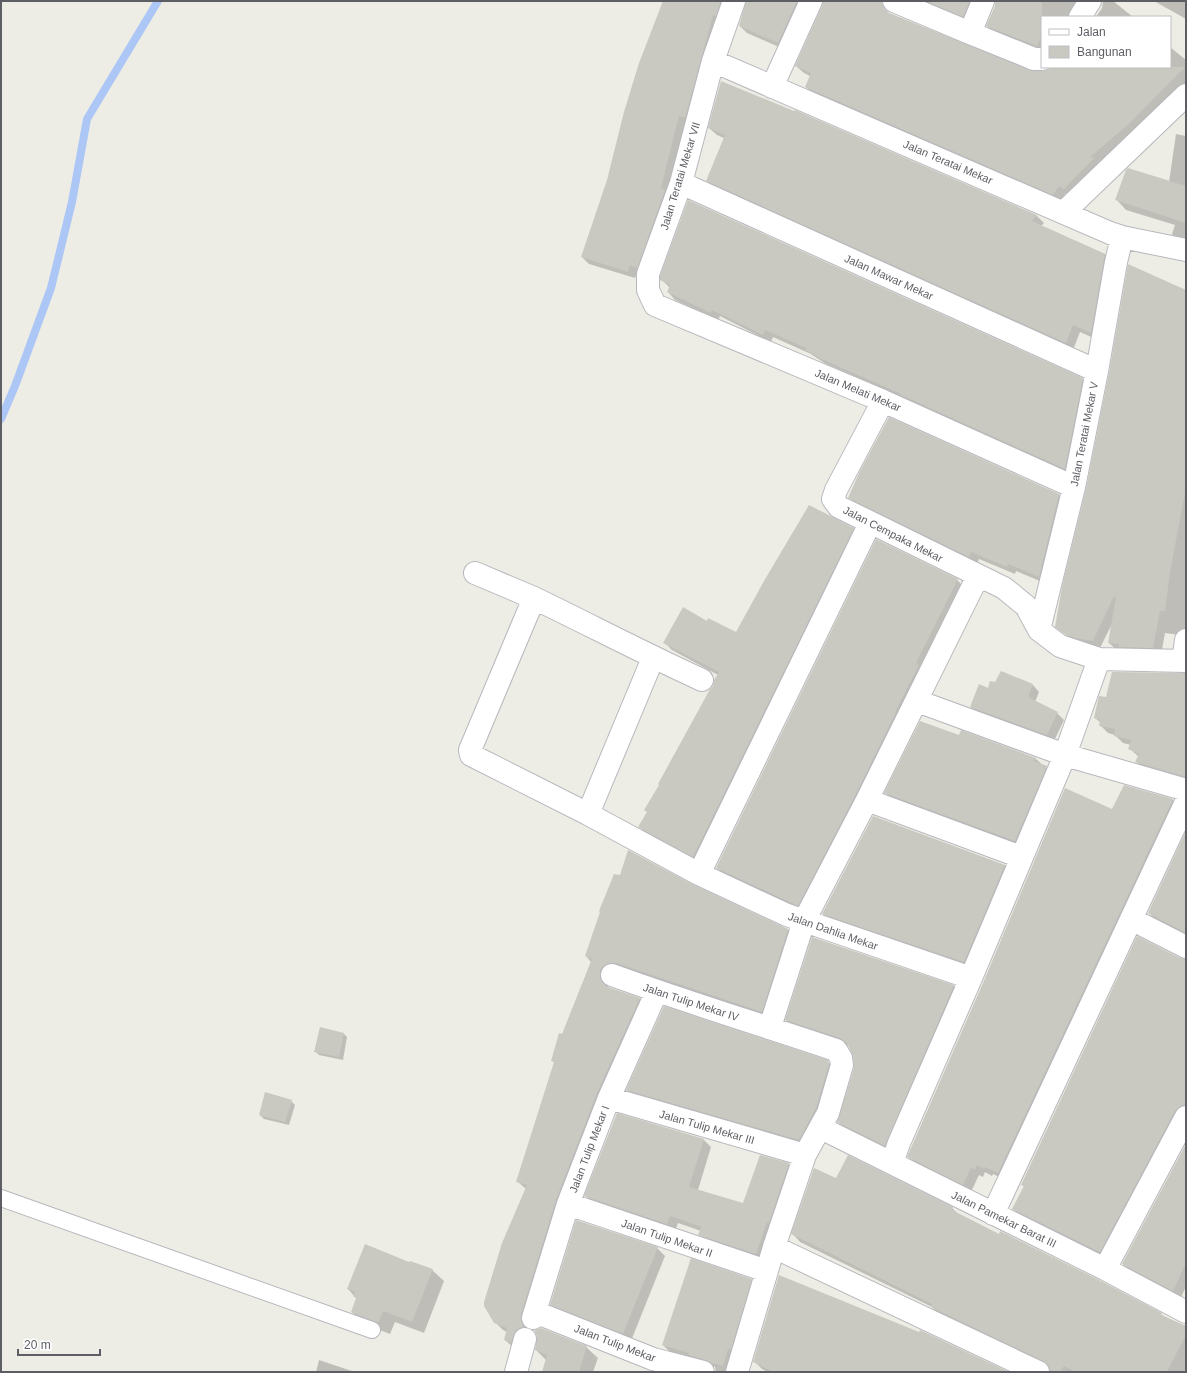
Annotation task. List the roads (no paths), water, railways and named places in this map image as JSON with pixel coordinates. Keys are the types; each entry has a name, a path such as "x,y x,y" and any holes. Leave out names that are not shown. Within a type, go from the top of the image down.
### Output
{"street":[{"name":"Jalan Teratai Mekar VII","path":"648,290 648,274 681,183 713,61 734,1"},
{"path":"772,87 811,1"},
{"path":"894,1 1034,59 1041,59"},
{"path":"970,33 983,1"},
{"path":"1081,16 1090,1"},
{"name":"Jalan Teratai Mekar","path":"713,61 1122,237 1186,250"},
{"path":"1064,212 1186,94"},
{"name":"Jalan Mawar Mekar","path":"681,183 1097,371"},
{"name":"Jalan Teratai Mekar V","path":"1039,630 1074,487 1122,237"},
{"name":"Jalan Melati Mekar","path":"648,290 655,305 883,401 1074,487"},
{"name":"Jalan Cempaka Mekar","path":"883,401 836,490 833,499 839,507 1004,588 1026,606 1039,630"},
{"path":"699,874 870,523"},
{"path":"475,573 534,598 654,658 702,680"},
{"path":"770,1027 804,921 917,701 978,576"},
{"name":"Jalan Dahlia Mekar","path":"534,598 470,750 471,756 588,814 699,874 786,915 971,978"},
{"path":"1039,630 1060,646 1099,659 1185,654"},
{"path":"588,814 654,658"},
{"path":"892,1163 905,1129 971,978 1065,755 1099,659"},
{"path":"917,701 1065,755 1183,789 1186,795"},
{"path":"867,800 1021,857"},
{"path":"993,1214 1186,802"},
{"path":"1131,919 1186,947"},
{"name":"Jalan Tulip Mekar IV","path":"612,975 836,1050 841,1058 842,1065 828,1113 805,1155 774,1247 737,1372"},
{"name":"Jalan Tulip Mekar I","path":"534,1315 568,1204 609,1098 657,991"},
{"name":"Jalan Tulip Mekar III","path":"609,1098 805,1155"},
{"path":"1105,1269 1186,1116"},
{"name":"Jalan Pamekar Barat III","path":"821,1128 1105,1269 1186,1312"},
{"name":"Jalan Tulip Mekar II","path":"568,1204 767,1271"},
{"path":"774,1247 1038,1372"},
{"name":"Jalan Tulip Mekar","path":"534,1315 651,1365 703,1372"},
{"path":"516,1372 525,1339"}],"lane":[{"path":"1,1198 372,1330"}],"waterway":[{"path":"1,419 15,386 51,288 72,202 87,119 158,1"}]}
